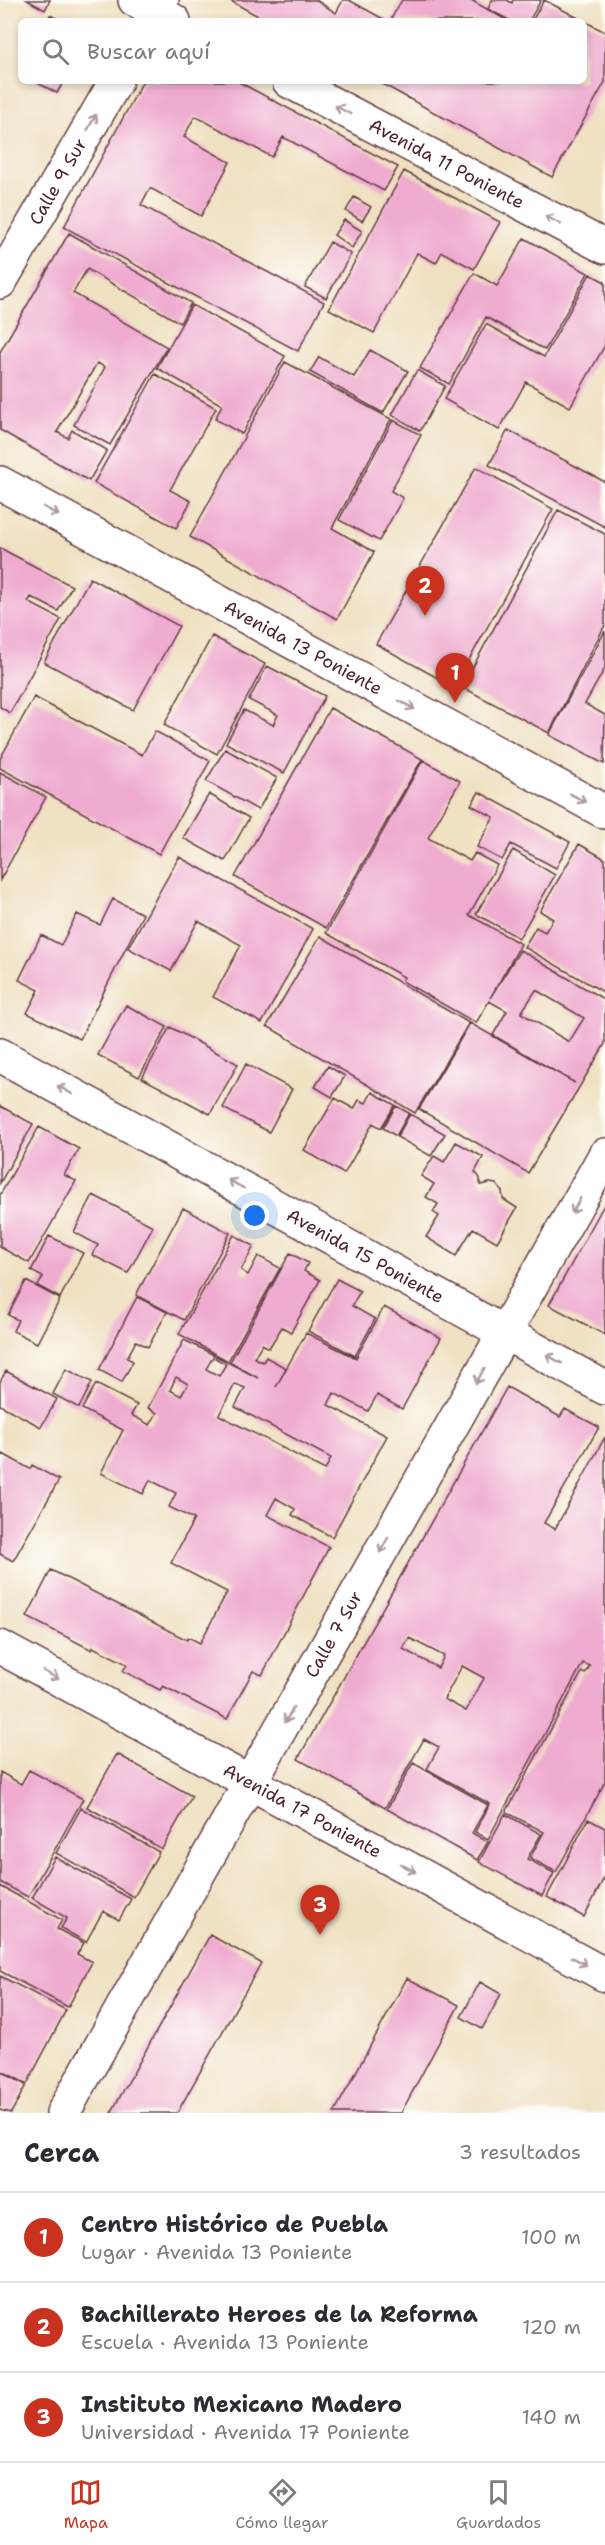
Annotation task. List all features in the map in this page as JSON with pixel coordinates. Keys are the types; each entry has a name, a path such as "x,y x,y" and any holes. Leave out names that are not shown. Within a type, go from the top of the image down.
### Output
{"street":[{"name":"Calle 9 Sur","path":"0,282 114,84"},
{"name":"Avenida 11 Poniente","path":"295,84 605,247"},
{"name":"Avenida 13 Poniente","path":"0,483 605,812"},
{"name":"Avenida 15 Poniente","path":"0,1055 605,1388"},
{"name":"Calle 7 Sur","path":"63,2113 605,1155"},
{"name":"Avenida 17 Poniente","path":"0,1647 605,1976"}],"building":[{"path":"27,0 50,0 45,10"},
{"path":"229,0 316,0 336,13 343,0 349,0 382,18 262,18"},
{"path":"402,0 471,0 503,18 392,18"},
{"path":"492,0 507,0 512,3 513,0 541,0 531,18 505,18 488,9"},
{"path":"544,0 578,18 534,18"},
{"path":"587,23 605,32 605,82 552,177 382,84 587,84"},
{"path":"40,84 62,84 57,93"},
{"path":"141,84 243,84 398,167 384,191 283,137 272,157 195,116 184,137 230,162 201,216 150,188 141,205 324,302 298,351 64,227"},
{"path":"404,171 500,222 474,269 442,252 436,263 417,253 374,333 329,309"},
{"path":"354,197 371,207 362,221 346,211"},
{"path":"344,220 362,231 352,248 334,235"},
{"path":"69,233 191,303 180,323 87,269 73,293 167,347 110,445 74,425 105,367 97,363 57,432 68,438 72,430 107,450 89,481 0,430 0,352"},
{"path":"524,238 588,273 545,350 486,317 449,384 420,368 474,273 497,286"},
{"path":"330,242 351,254 326,298 305,287"},
{"path":"590,274 605,282 605,345 570,407 526,382 499,430 444,399 486,324 544,357"},
{"path":"192,305 285,356 242,434 215,419 222,405 157,368"},
{"path":"370,350 408,371 383,413 310,372 319,357 354,377"},
{"path":"285,362 391,419 332,528 374,552 337,619 190,537"},
{"path":"417,370 445,386 420,431 392,415"},
{"path":"155,374 216,408 170,490 191,501 176,528 94,483"},
{"path":"393,420 421,435 391,491 403,498 379,541 339,520"},
{"path":"508,430 605,482 605,527 489,465"},
{"path":"476,467 553,509 454,687 376,644"},
{"path":"558,510 605,534 605,625 549,733 462,687"},
{"path":"0,548 72,586 58,611 31,597 28,602 61,619 10,713 0,707"},
{"path":"90,578 179,626 133,710 44,662"},
{"path":"605,631 605,668 585,704 605,715 604,764 549,735"},
{"path":"212,636 265,664 217,754 164,725"},
{"path":"267,666 325,696 284,773 226,743 244,710 273,725 278,715 249,700"},
{"path":"34,697 142,755 155,731 210,761 159,854 0,768 0,759"},
{"path":"330,708 422,759 326,928 235,877"},
{"path":"225,749 277,778 258,810 206,781"},
{"path":"423,760 460,781 428,838 470,861 475,853 497,865 469,915 521,944 490,998 520,950 605,1000 605,1044 528,1173 419,1109 470,1023 575,1083 493,1035 507,1011 489,1001 476,1023 402,981 404,977 326,933","holes":["536,990 584,1018 569,1042 521,1013"]},
{"path":"0,772 46,797 0,880"},
{"path":"479,792 570,842 556,868 511,844 502,860 477,847 494,817 471,805"},
{"path":"209,794 249,818 225,861 183,838"},
{"path":"579,844 605,859 605,993 524,947 536,927 545,932 553,919 540,911"},
{"path":"513,850 555,875 519,938 476,914"},
{"path":"179,857 313,929 262,1023 213,997 241,945 198,921 171,971 128,948"},
{"path":"113,899 143,914 80,1039 27,1013 39,990 19,980 41,935 61,945 77,914 100,925"},
{"path":"320,936 469,1023 415,1113 267,1026"},
{"path":"126,1005 167,1027 139,1077 98,1055"},
{"path":"170,1027 238,1064 210,1114 142,1078"},
{"path":"246,1064 292,1089 269,1132 223,1108"},
{"path":"328,1066 345,1076 332,1097 315,1087"},
{"path":"372,1092 395,1105 381,1128 373,1123 344,1174 304,1150 335,1098 354,1109 359,1100 366,1103"},
{"path":"0,1106 33,1124 0,1183"},
{"path":"396,1106 409,1113 396,1136 383,1128"},
{"path":"410,1114 445,1134 431,1156 397,1137"},
{"path":"39,1127 79,1149 64,1175 76,1181 29,1263 0,1247 0,1195"},
{"path":"456,1142 483,1157 475,1172 480,1178 480,1185 496,1184 502,1191 503,1199 517,1208 497,1242 473,1228 456,1256 426,1237 439,1216 433,1212 438,1204 426,1197 434,1184 421,1176 434,1156 444,1162"},
{"path":"93,1195 153,1226 128,1273 92,1255 98,1245 74,1232"},
{"path":"605,1203 604,1289 605,1335 549,1305"},
{"path":"183,1208 230,1233 184,1320 136,1295"},
{"path":"234,1235 254,1246 241,1270 248,1275 258,1256 280,1268 228,1361 179,1334"},
{"path":"49,1236 83,1253 60,1298 38,1286 43,1277 31,1271"},
{"path":"290,1253 308,1263 304,1271 320,1280 291,1332 282,1327 269,1348 262,1344 254,1358 263,1362 266,1357 286,1368 276,1387 306,1333 356,1358 384,1307 441,1338 402,1409 377,1395 368,1411 334,1393 328,1405 387,1436 332,1537 292,1515 295,1509 276,1498 267,1515 329,1547 262,1675 253,1671 227,1719 163,1686 160,1690 123,1671 127,1664 93,1647 92,1650 27,1617 51,1570 187,1640 188,1637 200,1643 227,1592 171,1563 194,1519 169,1507 176,1493 150,1480 143,1494 101,1473 123,1430 82,1409 96,1384 137,1405 131,1415 150,1425 157,1413 148,1408 184,1340 214,1355 206,1369 219,1376 226,1364 215,1358 216,1356 258,1378 230,1362","holes":["176,1377 188,1384 181,1396 170,1390","235,1384 245,1388 235,1407 331,1458 325,1470 219,1415"]},
{"path":"337,1279 360,1291 352,1306 375,1319 355,1356 308,1331"},
{"path":"26,1281 60,1299 37,1343 13,1331 18,1320 8,1315"},
{"path":"137,1297 167,1312 148,1347 136,1341 127,1358 133,1361 122,1382 99,1370"},
{"path":"66,1369 92,1382 79,1408 53,1394"},
{"path":"6,1371 57,1399 41,1427 0,1405 0,1382"},
{"path":"507,1387 560,1417 565,1409 599,1427 544,1523 555,1529 605,1437 605,1782 556,1872 530,1858 544,1832 506,1812 582,1672 585,1674 590,1666 583,1663 488,1839 475,1832 490,1804 427,1769 439,1747 424,1739 385,1808 298,1759","holes":["409,1638 444,1656 438,1668 403,1649","462,1666 484,1678 466,1711 444,1699"]},
{"path":"3,1454 30,1469 32,1465 59,1480 13,1561 0,1554 0,1459"},
{"path":"117,1754 192,1796 162,1849 87,1807"},
{"path":"413,1763 488,1805 472,1833 488,1842 477,1860 387,1809"},
{"path":"29,1770 83,1799 28,1897 0,1882 0,1772 21,1784"},
{"path":"81,1808 159,1852 134,1897 56,1853"},
{"path":"505,1814 541,1834 527,1859 554,1873 542,1896 479,1862"},
{"path":"588,1819 605,1828 605,1876 584,1917 547,1897"},
{"path":"55,1857 131,1899 119,1920 103,1911 86,1942 61,1928 67,1918 32,1898"},
{"path":"0,1886 62,1920 57,1929 84,1943 77,1954 92,1962 68,2007 0,1971"},
{"path":"210,1935 261,1963 177,2113 111,2113"},
{"path":"0,1976 66,2010 27,2084 0,2070"},
{"path":"407,1978 459,2005 401,2113 334,2113"},
{"path":"480,1982 501,1994 482,2029 461,2017"},
{"path":"0,2071 26,2085 11,2113 0,2110"}],"place":[{"name":"Bachillerato Heroes de la Reforma","path":"425,616"},
{"name":"Centro Histórico de Puebla","path":"455,703"},
{"name":"Instituto Mexicano Madero","path":"320,1935"}]}
